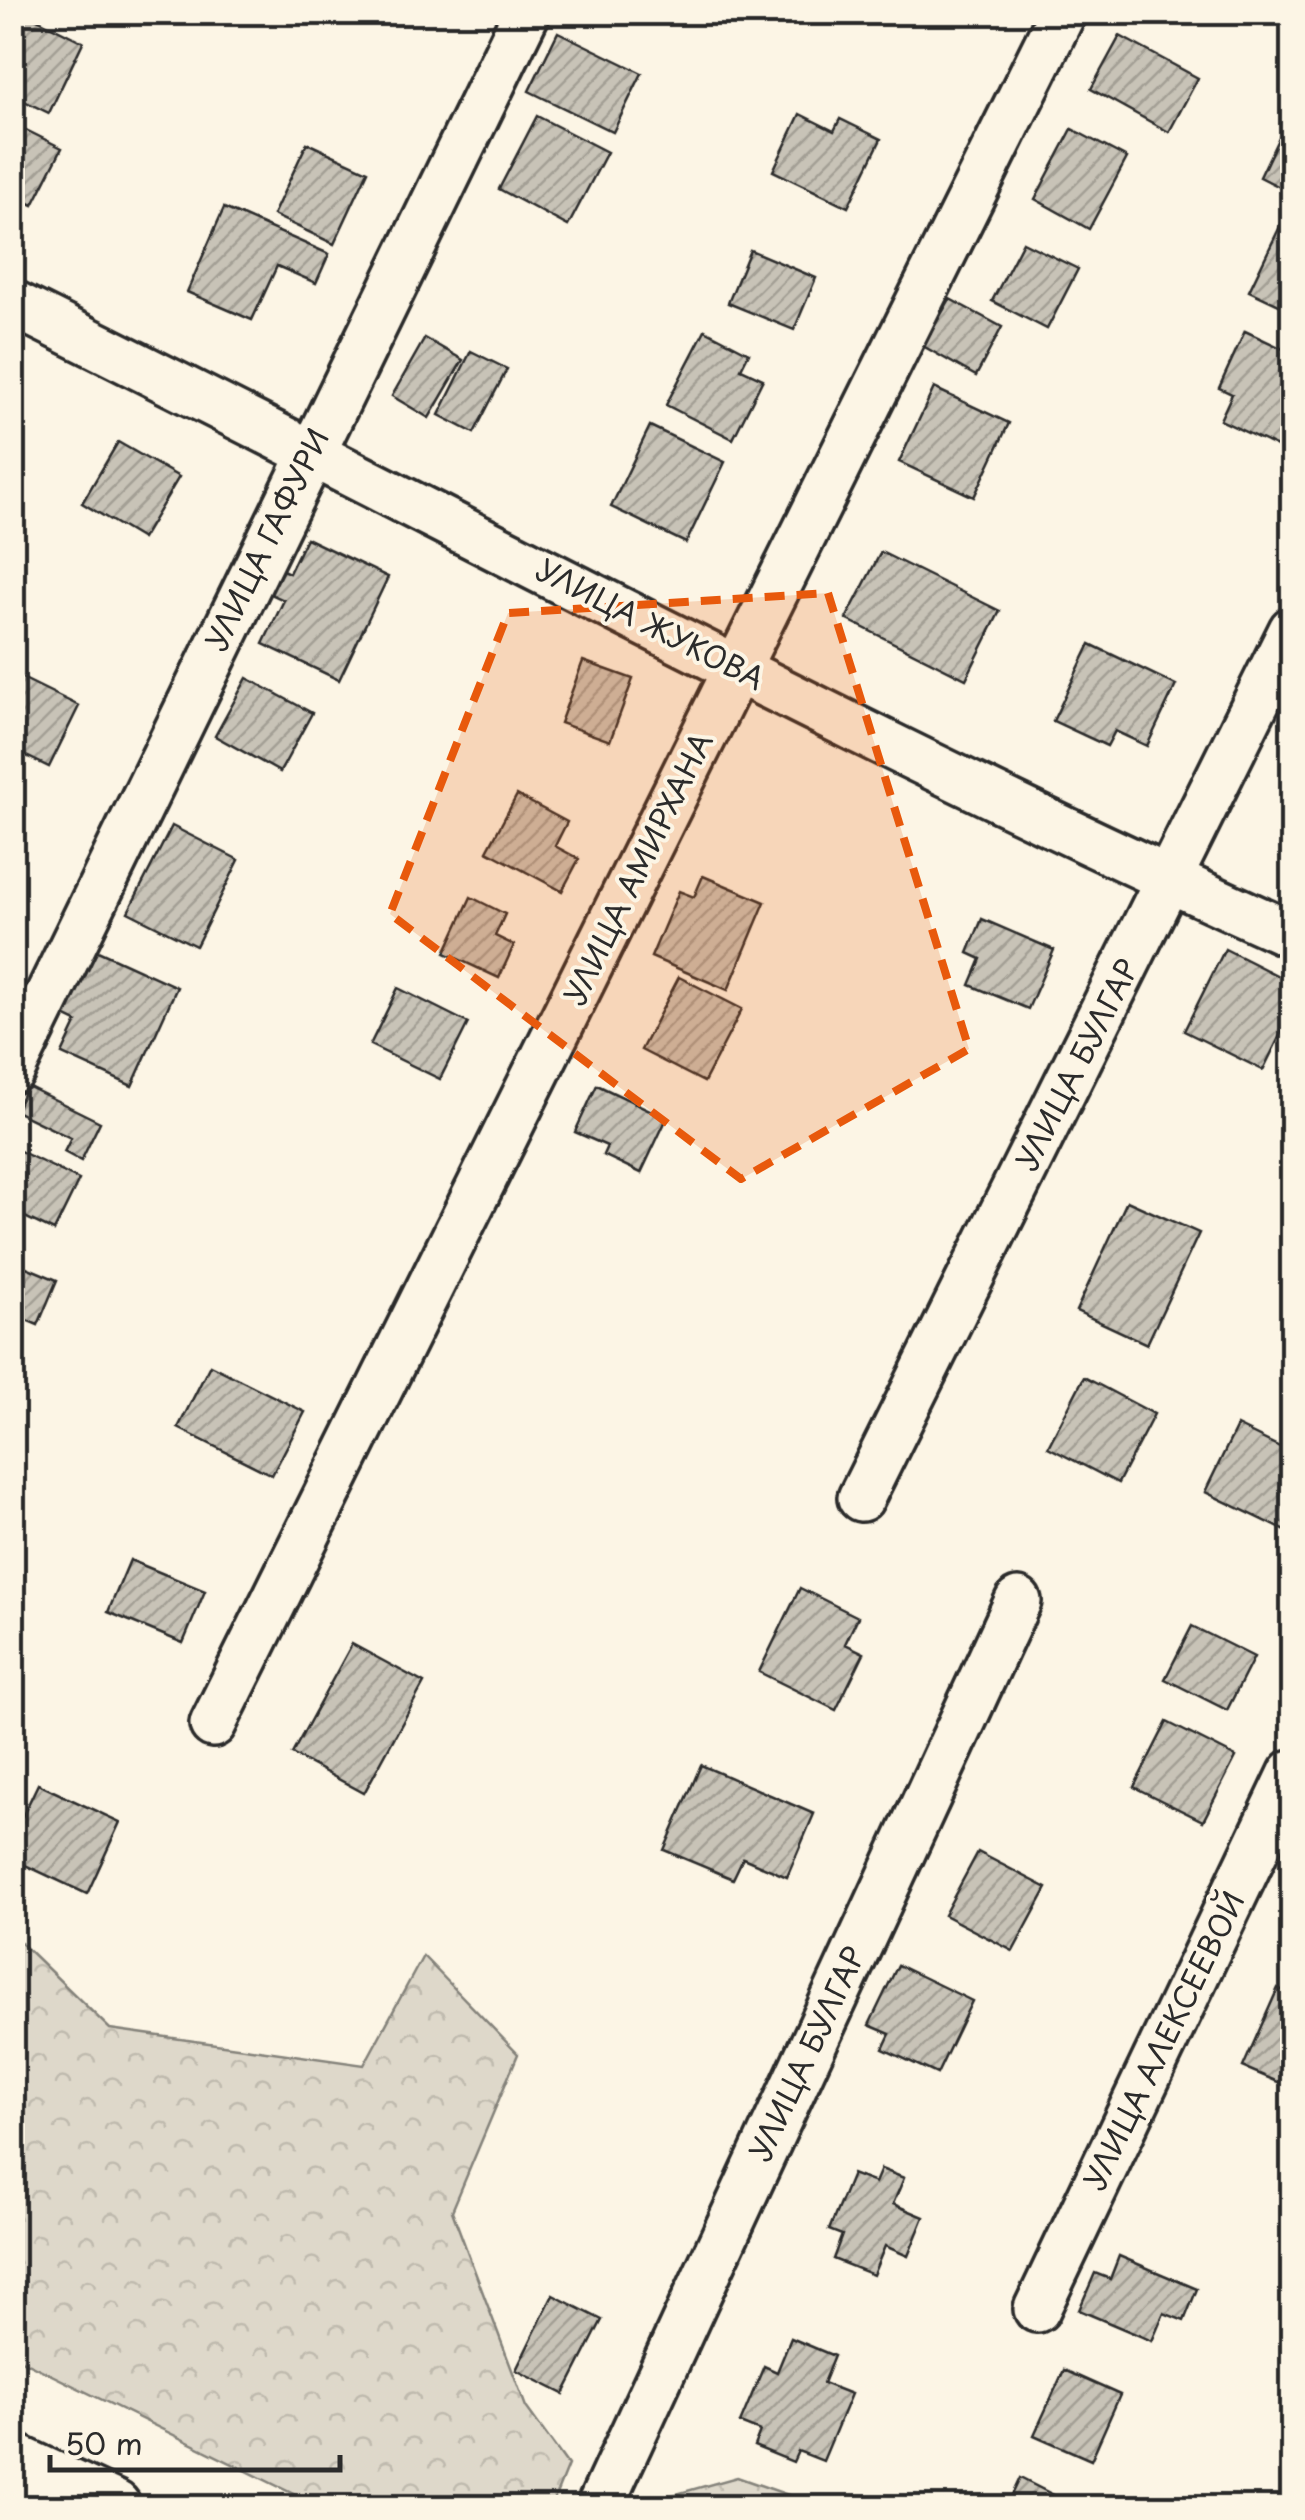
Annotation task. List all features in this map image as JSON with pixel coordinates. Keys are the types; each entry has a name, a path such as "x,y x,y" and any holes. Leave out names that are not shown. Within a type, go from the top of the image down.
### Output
{"main road":[{"path":"12,2461 113,2508"}],"street":[{"name":"УЛИЦА ГАФУРИ","path":"12,1070 527,12"},
{"name":"УЛИЦА АМИРХАНА","path":"213,1724 1063,12"},
{"name":"УЛИЦА ЖУКОВА","path":"12,303 311,450 738,671 1292,936"},
{"name":"УЛИЦА БУЛГАР","path":"861,1498 1292,630"},
{"name":"УЛИЦА БУЛГАР","path":"598,2508 1018,1601"},
{"name":"УЛИЦА АЛЕКСЕЕВОЙ","path":"1037,2309 1292,1774"}],"highlighted area":[{"path":"828,593 969,1049 741,1179 390,914 508,613"}],"green space":[{"path":"13,1935 110,2029 364,2065 423,1956 518,2054 452,2211 526,2407 568,2465 551,2507 320,2507 13,2356"},
{"path":"737,2477 822,2507 663,2507 669,2496"}],"building":[{"path":"12,12 23,12 83,42 49,113 12,95"},
{"path":"558,32 642,73 613,132 529,91"},
{"path":"1120,36 1198,78 1169,132 1091,89"},
{"path":"800,114 834,131 840,119 881,139 848,207 773,171"},
{"path":"537,116 607,152 568,226 499,189"},
{"path":"1288,118 1292,120 1292,193 1260,177"},
{"path":"12,123 62,148 33,205 12,195"},
{"path":"1072,129 1127,158 1089,229 1035,199"},
{"path":"307,143 368,171 334,244 273,215"},
{"path":"224,208 329,254 316,283 277,266 252,320 187,292"},
{"path":"1286,214 1292,218 1292,311 1249,291"},
{"path":"1023,242 1078,269 1047,329 992,301"},
{"path":"750,250 816,278 794,330 728,303"},
{"path":"950,299 1002,327 976,376 923,346"},
{"path":"705,330 749,353 741,369 763,379 733,439 666,405"},
{"path":"1245,331 1292,353 1292,442 1288,452 1220,420 1232,394 1219,388"},
{"path":"425,338 463,360 429,418 392,396"},
{"path":"471,351 507,369 474,433 439,415"},
{"path":"934,388 1009,423 974,497 899,462"},
{"path":"650,426 725,462 686,543 611,507"},
{"path":"118,442 179,477 142,539 82,503"},
{"path":"306,538 388,577 339,680 263,644 284,600 262,590 274,566 289,573"},
{"path":"881,552 1000,611 966,679 846,619"},
{"path":"1090,644 1176,685 1147,746 1115,731 1107,746 1053,721"},
{"path":"583,661 633,679 610,741 560,723"},
{"path":"12,673 79,706 49,767 12,749"},
{"path":"247,678 312,713 280,772 215,736"},
{"path":"517,795 567,822 555,846 579,859 562,891 487,851"},
{"path":"172,826 239,860 196,946 128,912"},
{"path":"703,876 765,902 728,990 651,957 679,891 694,897"},
{"path":"471,897 505,914 495,936 514,945 499,978 445,953"},
{"path":"982,919 1054,950 1028,1009 970,985 981,959 968,953"},
{"path":"89,947 177,987 132,1086 62,1054 77,1022 58,1013"},
{"path":"1225,949 1292,983 1292,1011 1263,1070 1184,1031"},
{"path":"679,977 742,1009 704,1082 641,1050"},
{"path":"398,988 468,1023 440,1079 370,1045"},
{"path":"597,1085 667,1118 641,1173 603,1155 607,1146 575,1132"},
{"path":"27,1086 100,1122 81,1161 64,1152 71,1138 15,1111"},
{"path":"12,1147 79,1180 54,1231 12,1211"},
{"path":"1127,1201 1199,1233 1147,1344 1076,1311"},
{"path":"12,1261 57,1280 38,1325 12,1314"},
{"path":"210,1365 305,1412 272,1475 178,1428"},
{"path":"1084,1377 1154,1414 1118,1483 1048,1447"},
{"path":"1237,1426 1292,1453 1292,1534 1205,1492"},
{"path":"130,1560 205,1591 183,1643 108,1612"},
{"path":"800,1588 858,1617 845,1644 864,1653 836,1710 759,1672"},
{"path":"1192,1626 1254,1657 1227,1710 1165,1679"},
{"path":"352,1644 424,1683 364,1793 292,1754"},
{"path":"1167,1722 1236,1757 1203,1821 1134,1787"},
{"path":"701,1765 814,1814 787,1877 743,1858 733,1879 664,1850"},
{"path":"38,1784 120,1822 87,1894 12,1859 12,1838"},
{"path":"978,1852 1047,1888 1013,1951 944,1915"},
{"path":"898,1965 972,2001 937,2074 883,2049 890,2034 869,2025"},
{"path":"1278,1988 1292,1995 1292,2088 1243,2067"},
{"path":"881,2169 904,2178 893,2204 924,2217 908,2256 885,2246 873,2275 833,2259 842,2235 829,2230 852,2174 875,2183"},
{"path":"1119,2256 1197,2289 1184,2321 1164,2313 1152,2341 1079,2310 1095,2273 1110,2279"},
{"path":"553,2295 602,2320 564,2394 516,2370"},
{"path":"791,2338 834,2356 823,2383 851,2394 823,2461 798,2451 793,2462 754,2446 760,2431 740,2423 764,2366 777,2372"},
{"path":"1064,2370 1120,2395 1091,2460 1034,2435"},
{"path":"1020,2478 1073,2505 1072,2508 1006,2508"}]}
